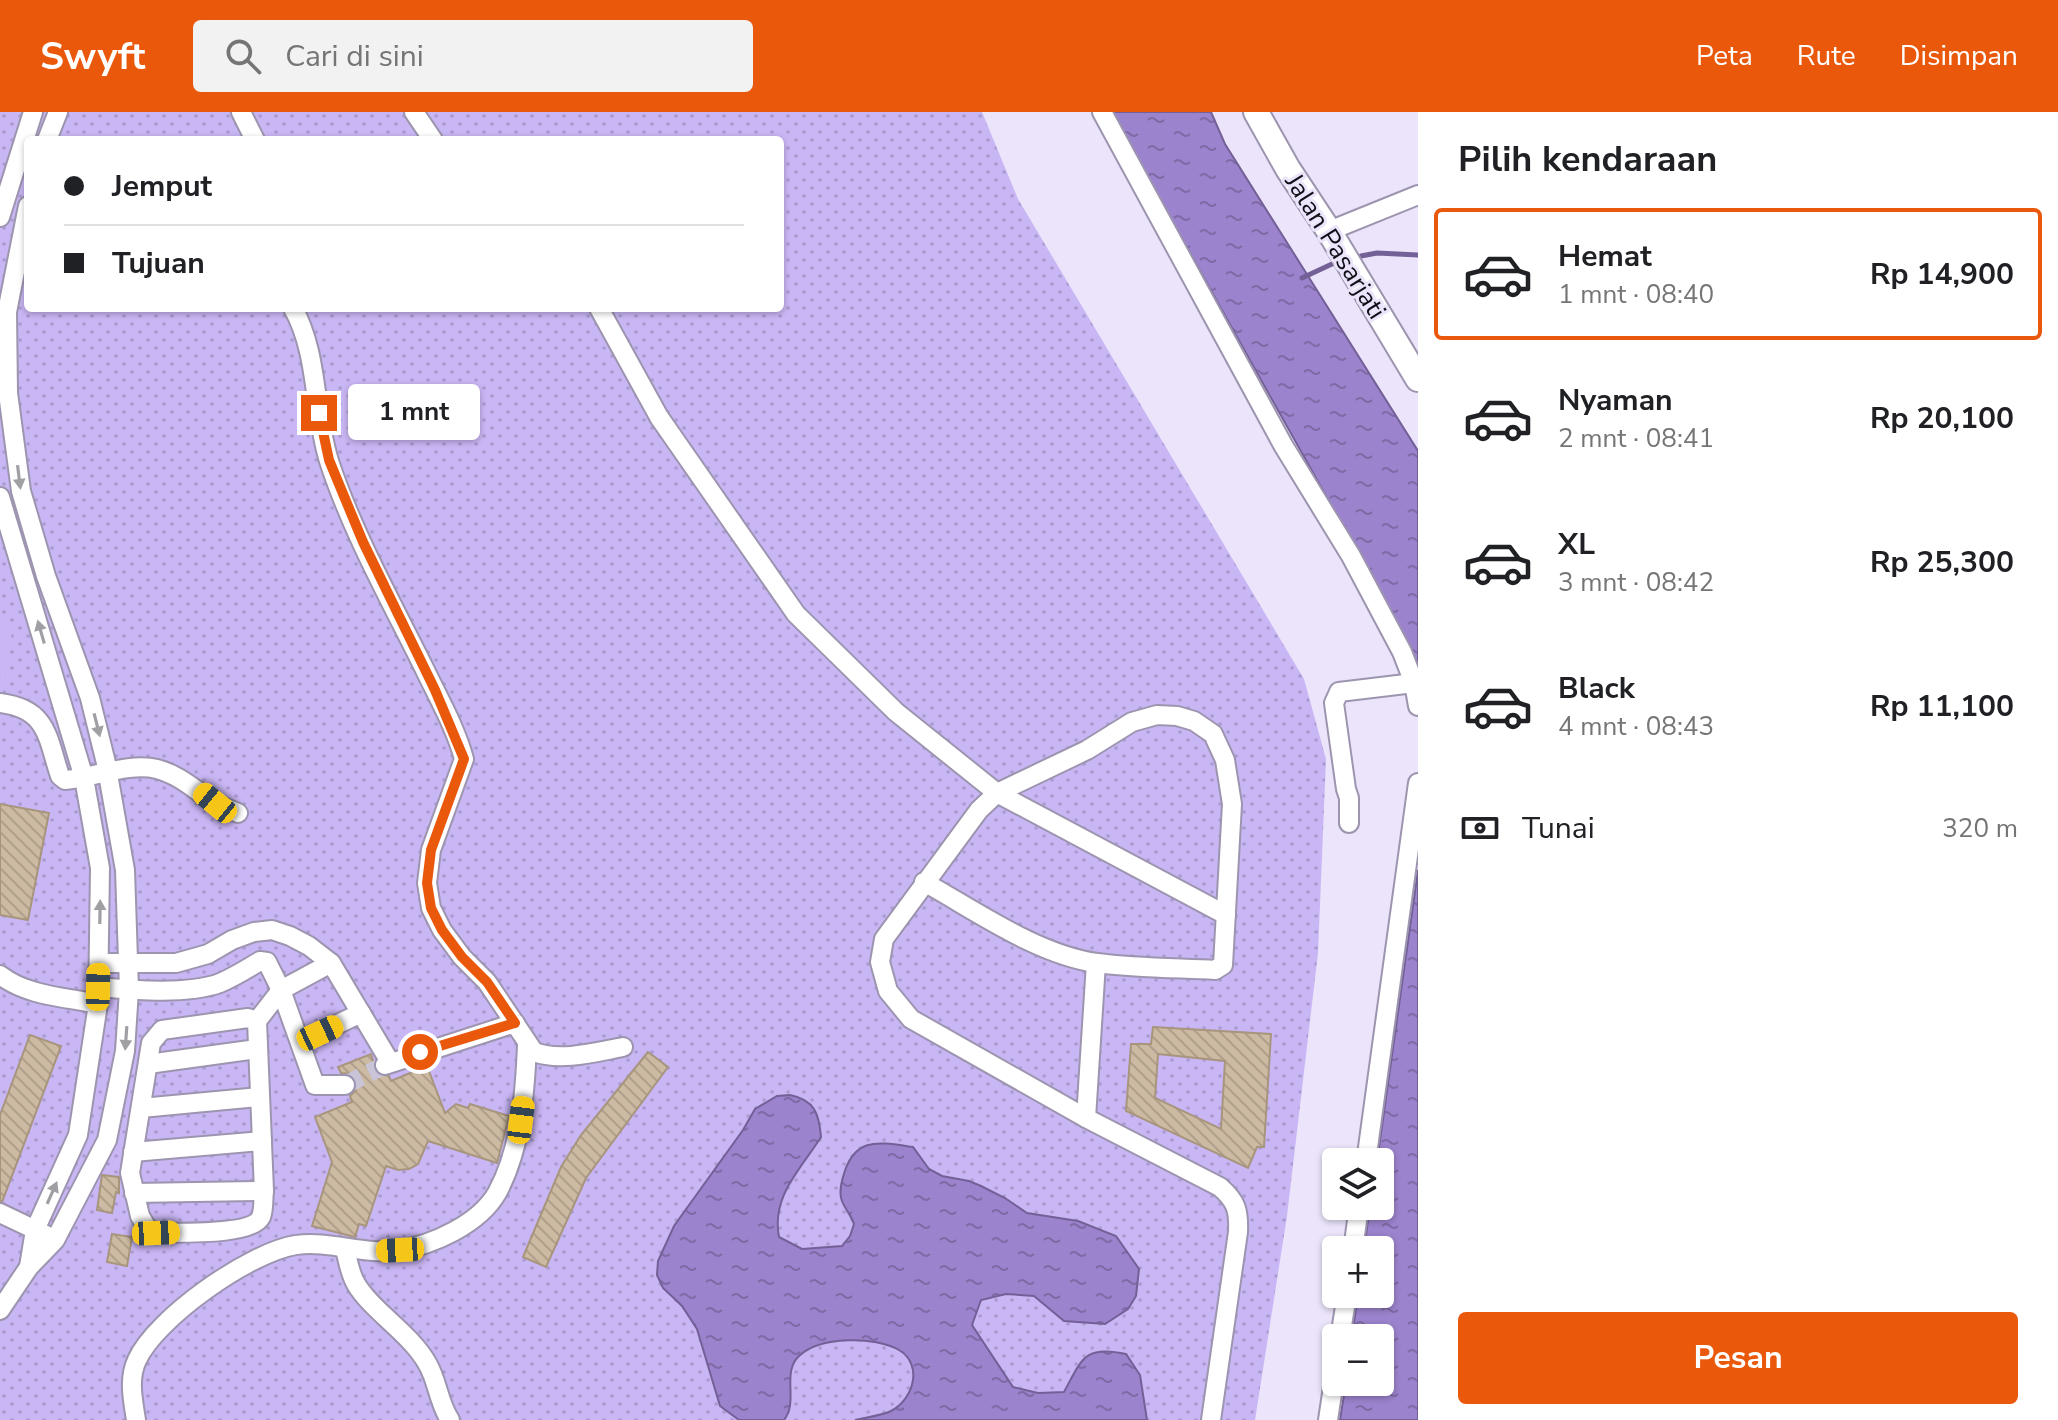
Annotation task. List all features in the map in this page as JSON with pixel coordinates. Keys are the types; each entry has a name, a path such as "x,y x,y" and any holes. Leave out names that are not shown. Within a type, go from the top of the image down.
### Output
{"main road":[{"name":"Jalan Pasarjati","path":"1256,112 1418,379"}],"street":[{"path":"25,136 33,112"},
{"path":"49,136 58,112"},
{"path":"241,112 253,136"},
{"path":"414,112 430,136"},
{"path":"1102,112 1283,445 1351,556 1402,652 1414,683 1418,706"},
{"path":"0,217 24,141"},
{"path":"1329,231 1418,195"},
{"path":"0,1310 29,1267 55,1240 107,1140 125,1051 129,990 125,870 107,771 90,698 46,576 21,491 8,393 7,312 24,226"},
{"path":"295,312 311,351 315,390 329,460 363,542 435,690 464,759 431,850 427,883 431,908 442,930 462,957 487,982 534,1052 574,1055 623,1047"},
{"path":"601,312 659,417 796,614 896,712 997,793 1226,915"},
{"path":"0,497 84,778 100,868 98,995 78,1135 35,1230 29,1267"},
{"path":"1349,823 1349,798 1334,703 1336,697 1339,692 1414,683"},
{"path":"0,703 18,706 33,715 45,729 60,776 65,780 107,771 155,768 179,777 215,803 238,813"},
{"path":"924,882 1032,942 1096,963 1215,970 1223,965 1232,804 1225,760 1213,734 1194,721 1157,715 1132,722 1087,750 997,793 979,810 924,882 884,939 880,962 888,991 911,1019 1086,1118 1220,1187 1233,1199 1239,1211 1238,1232 1211,1420"},
{"path":"1368,1148 1418,783"},
{"path":"99,963 176,963 208,954 254,932 272,930 309,946 331,963 387,1063 515,1023"},
{"path":"0,975 13,985 31,991 98,995 219,983 260,961 271,966 315,1085 345,1085"},
{"path":"257,1021 248,1018 162,1030 151,1043 130,1173 140,1216 147,1228 156,1233 233,1230 254,1225 261,1216 264,1191 257,1021 281,990 331,963"},
{"path":"1086,1118 1096,963"},
{"path":"300,1042 361,1013"},
{"path":"136,1420 131,1383 137,1359 164,1324 190,1299 261,1257 295,1245 320,1245 364,1252 400,1250 455,1229 487,1206 497,1192 521,1120 527,1045"},
{"path":"148,1064 257,1049"},
{"path":"141,1108 259,1097"},
{"path":"133,1152 262,1141"},
{"path":"134,1193 264,1191"},
{"path":"0,1213 55,1240"},
{"path":"345,1249 358,1288 410,1340 427,1362 436,1381 441,1407 450,1420"},
{"path":"1328,1420 1332,1396"}],"shaded area":[{"path":"0,112 982,112 1018,199 1304,679 1326,759 1318,953 1287,1216 1255,1420 0,1420"},
{"path":"0,623 13,625 3,694 0,694"}],"water":[{"path":"1111,112 1211,112 1225,144 1418,451 1418,682 1335,512"},
{"path":"1418,870 1418,1420 1340,1420 1344,1396 1394,1396 1394,1324 1354,1324 1356,1308 1394,1308 1394,1236 1366,1236 1368,1220 1394,1220 1394,1148 1379,1148"},
{"path":"790,1095 805,1100 814,1109 821,1137 790,1184 779,1209 779,1237 802,1249 842,1246 850,1236 854,1224 841,1198 843,1177 854,1154 861,1148 878,1143 913,1147 929,1169 942,1176 981,1186 1027,1213 1078,1221 1116,1236 1139,1269 1136,1296 1128,1309 1105,1324 1064,1321 1034,1296 1006,1294 981,1300 972,1325 1013,1387 1038,1393 1064,1392 1080,1363 1093,1353 1126,1354 1140,1375 1147,1420 855,1420 899,1406 913,1382 907,1356 889,1345 862,1340 820,1345 799,1356 791,1370 790,1404 784,1420 739,1420 720,1406 697,1329 682,1306 663,1288 657,1275 658,1261 674,1226 755,1109 777,1096"}],"building":[{"path":"0,804 49,813 28,920 0,915"},
{"path":"1153,1027 1271,1034 1264,1147 1257,1147 1248,1168 1126,1111 1131,1044 1151,1044","holes":["1158,1054 1225,1061 1221,1129 1155,1098"]},
{"path":"30,1035 61,1046 2,1202 0,1115"},
{"path":"648,1052 668,1067 586,1178 546,1267 523,1257 561,1167 581,1135"},
{"path":"371,1054 376,1073 389,1076 391,1081 427,1066 445,1113 456,1104 468,1108 470,1104 509,1116 497,1163 428,1141 418,1164 398,1170 386,1166 366,1226 359,1224 355,1237 312,1226 332,1162 315,1117 352,1102 350,1096 356,1090 356,1080 350,1074 341,1073 338,1067"},
{"path":"102,1175 119,1177 119,1193 116,1192 112,1213 97,1210"},
{"path":"112,1234 132,1237 127,1266 107,1262"}],"waterway":[{"path":"1361,256 1377,253 1418,255"},
{"path":"1302,278 1332,264"}],"tunnel":[{"path":"345,1085 385,1065"}],"route":[{"path":"319,413 329,460 363,542 462,750 462,772 431,850 427,883 431,908 442,930 462,957 487,982 515,1023 420,1052"}]}
